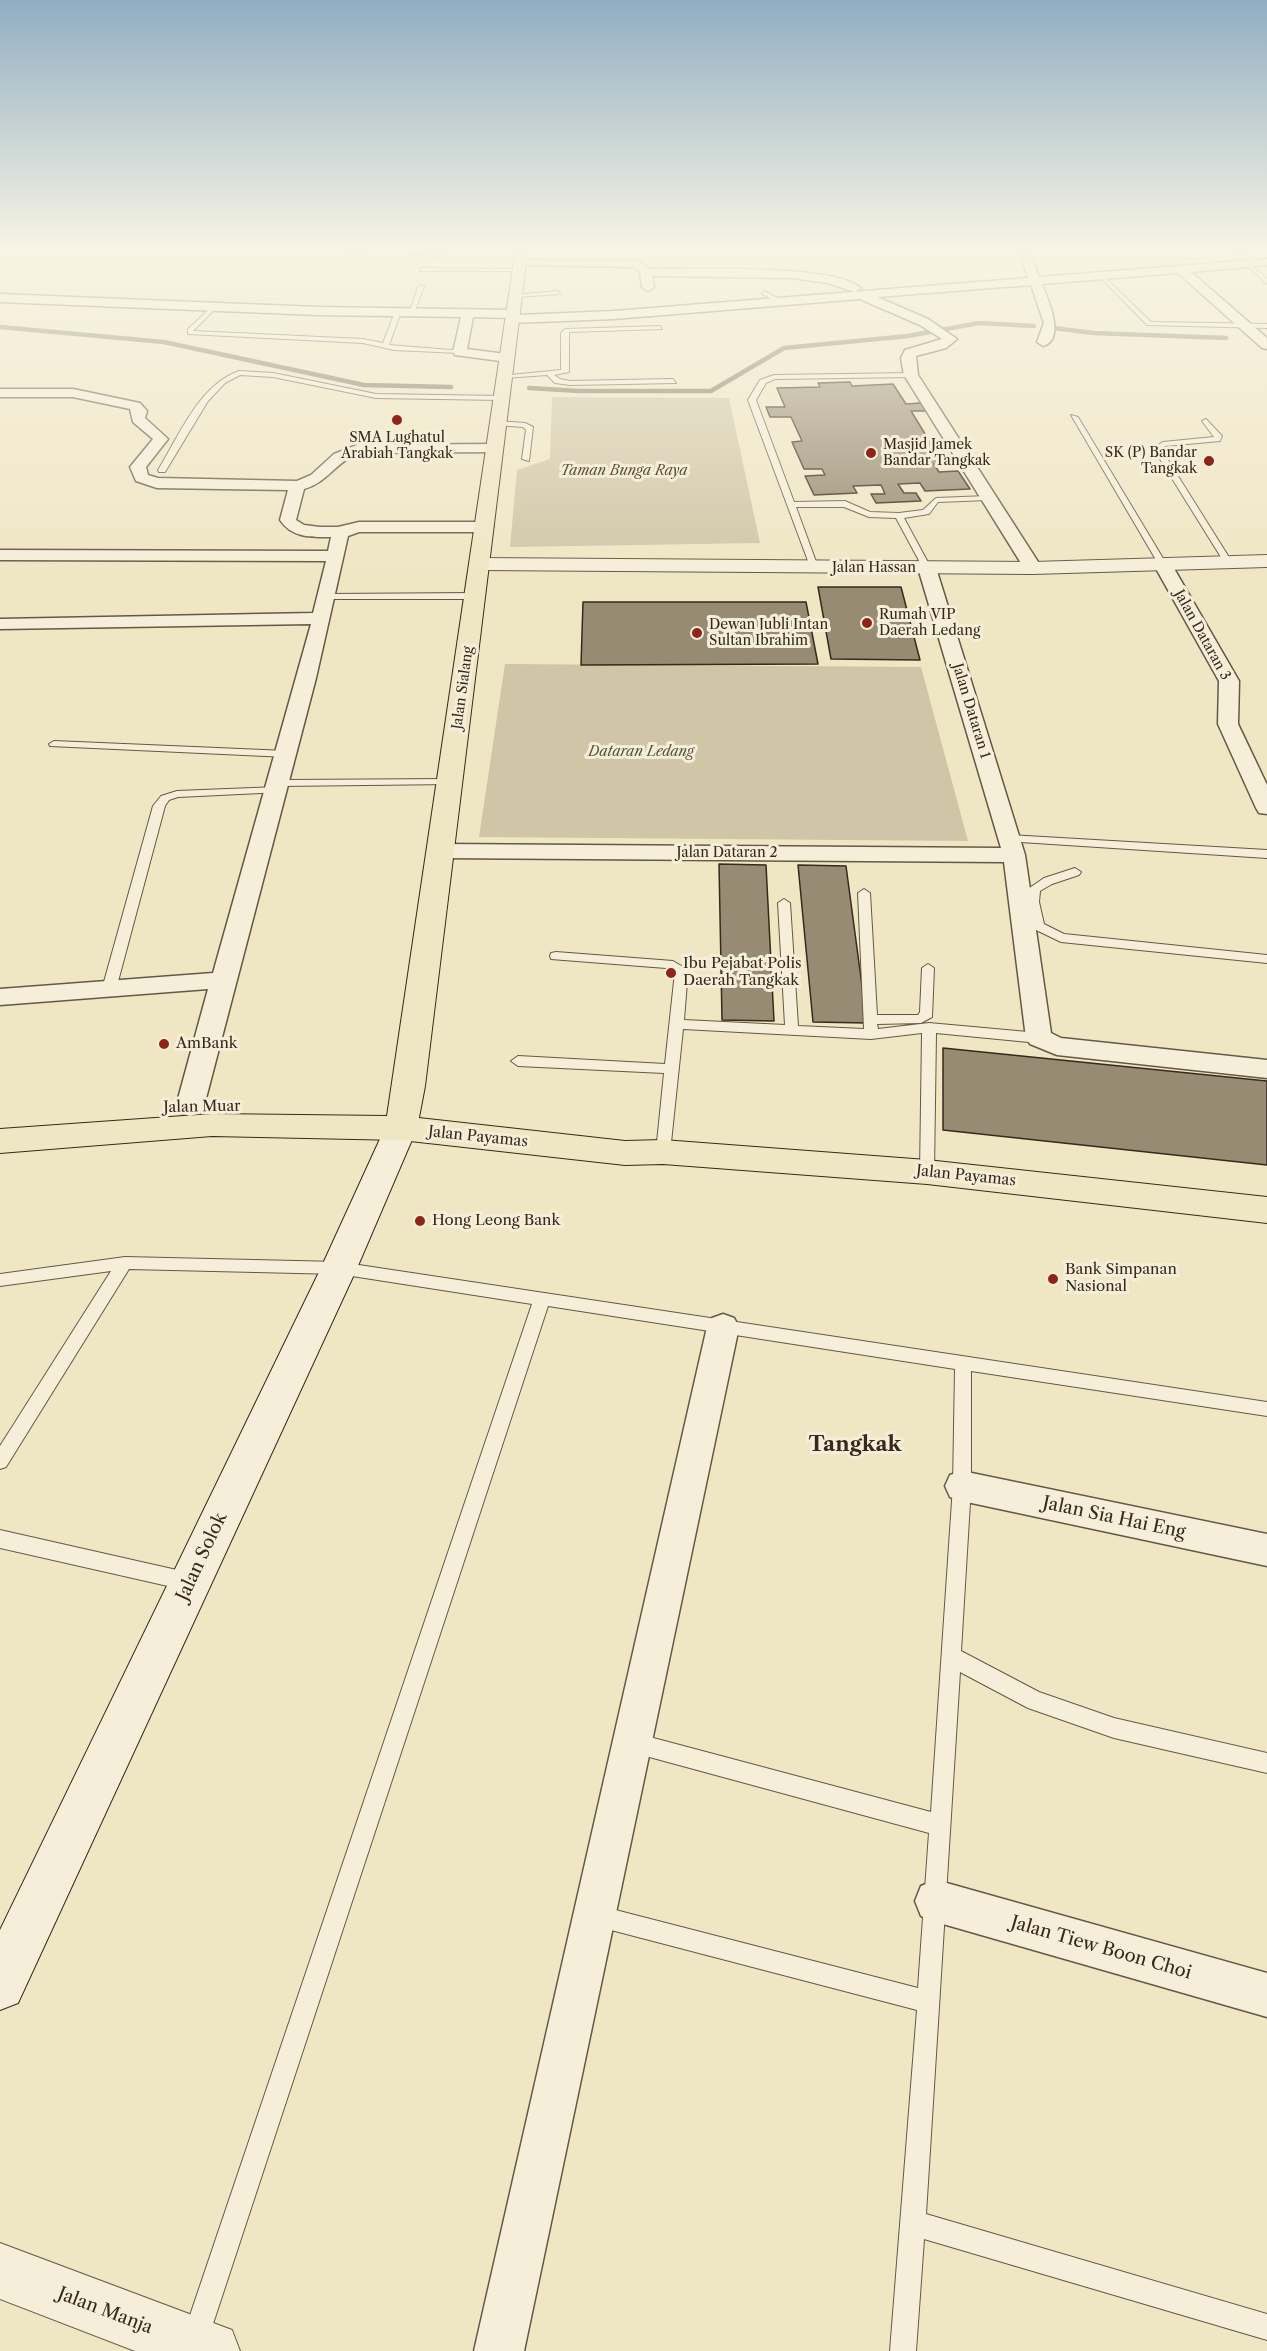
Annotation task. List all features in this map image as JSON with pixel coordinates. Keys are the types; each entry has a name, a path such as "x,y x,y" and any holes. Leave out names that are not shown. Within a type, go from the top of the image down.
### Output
{"main road":[{"name":"Jalan Sialang","path":"403,1119 508,357"},
{"name":"Jalan Muar","path":"0,1119 190,1106 403,1119"},
{"name":"Jalan Muar","path":"0,1141 212,1125 403,1119"},
{"name":"Jalan Payamas","path":"403,1119 625,1153 663,1152 927,1172 1267,1210"}],"street":[{"path":"471,357 505,377"},
{"path":"909,357 911,375 1034,568"},
{"path":"0,393 74,393 135,406 140,411 138,419 161,439 138,467 141,478 147,481 297,486 315,482 338,455 357,449 495,448"},
{"path":"297,486 289,522 304,531 338,544"},
{"path":"0,555 338,544 359,527 485,527"},
{"path":"190,1106 221,980 279,786 338,544"},
{"name":"Jalan Hassan","path":"480,564 1034,568 1267,561"},
{"name":"Jalan Dataran 3","path":"1163,565 1229,681 1228,724 1267,807"},
{"name":"Jalan Dataran 1","path":"927,568 1011,847 1038,1038"},
{"path":"0,624 324,608"},
{"name":"Jalan Dataran 2","path":"441,851 1011,847"},
{"path":"0,997 221,980"},
{"path":"1038,1038 1057,1046 1267,1069"},
{"name":"Jalan Solok","path":"0,1985 339,1268 403,1119"},
{"path":"499,2351 723,1327"},
{"name":"Jalan Sia Hai Eng","path":"962,1485 1267,1550"},
{"name":"Jalan Tiew Boon Choi","path":"936,1901 1267,1995"},
{"name":"Jalan Manja","path":"0,2271 202,2348"}],"lane":[{"path":"162,470 205,400 222,381 239,373 273,375 376,396 505,377 550,375 566,370 565,357"},
{"path":"550,375 558,381 570,383 673,381"},
{"path":"814,567 752,402 763,382 779,377 911,375"},
{"path":"1074,417 1163,565"},
{"path":"1206,421 1218,436 1217,439 1163,444 1157,448 1228,562"},
{"path":"499,423 525,425 530,429 525,459"},
{"path":"792,505 845,504 869,513 899,516 926,512 936,500 988,498"},
{"path":"899,516 927,568"},
{"path":"324,608 476,596"},
{"path":"54,744 287,754"},
{"path":"109,989 159,806 165,798 177,794 279,786 450,782"},
{"path":"1011,847 1267,854"},
{"path":"1075,872 1048,881 1034,889 1033,902 1038,926 1047,933 1061,938 1267,959"},
{"path":"864,893 871,1027"},
{"path":"784,903 792,1030"},
{"path":"556,956 676,966 684,976 663,1152"},
{"path":"871,1027 921,1019 927,1014 928,968"},
{"path":"678,1024 792,1030 871,1027 929,1028 1038,1038"},
{"path":"927,1172 929,1028"},
{"path":"518,1061 673,1069"},
{"path":"0,1461 124,1263"},
{"path":"0,1280 124,1263 339,1268 1267,1409"},
{"path":"202,2348 542,1299"},
{"path":"903,2351 936,1901 962,1485 963,1363"},
{"path":"0,1539 190,1582"},
{"path":"951,1656 1035,1701 1114,1728 1267,1763"},
{"path":"631,1742 941,1825"},
{"path":"594,1916 929,2001"},
{"path":"912,2223 1267,2327"}],"green space":[{"name":"Taman Bunga Raya","path":"552,397 729,398 760,543 510,547 517,470 550,459"},
{"name":"Dataran Ledang","path":"505,664 921,667 968,841 479,837"}],"building":[{"name":"Masjid Jamek Bandar Tangkak","path":"850,382 852,386 893,384 906,404 921,403 926,411 911,411 927,437 935,437 952,463 934,464 939,472 958,471 970,489 925,491 920,483 898,484 904,493 916,493 921,501 876,503 871,494 885,494 881,485 853,486 857,493 814,495 805,476 825,475 822,469 804,469 792,442 802,441 791,417 770,417 766,407 785,407 777,388 820,387 818,383"},
{"name":"Rumah VIP Daerah Ledang","path":"818,587 901,587 920,660 831,659"},
{"name":"Dewan Jubli Intan Sultan Ibrahim","path":"583,602 806,602 818,664 581,665"},
{"path":"719,864 766,865 774,1021 722,1020"},
{"path":"798,865 846,866 867,1023 813,1022"},
{"path":"943,1048 1267,1081 1267,1165 943,1130"}],"waterway":[{"path":"232,357 364,385 451,387"},
{"path":"529,388 579,391 711,391 769,357"}],"place":[{"name":"SMA Lughatul Arabiah Tangkak","path":"397,420"},
{"name":"Masjid Jamek Bandar Tangkak","path":"871,453"},
{"name":"SK (P) Bandar Tangkak","path":"1209,461"},
{"name":"Rumah VIP Daerah Ledang","path":"867,623"},
{"name":"Dewan Jubli Intan Sultan Ibrahim","path":"697,633"},
{"name":"Ibu Pejabat Polis Daerah Tangkak","path":"671,973"},
{"name":"AmBank","path":"164,1044"},
{"name":"Hong Leong Bank","path":"420,1221"},
{"name":"Bank Simpanan Nasional","path":"1053,1279"}],"district":[{"name":"Tangkak","path":"855,1445"}]}
